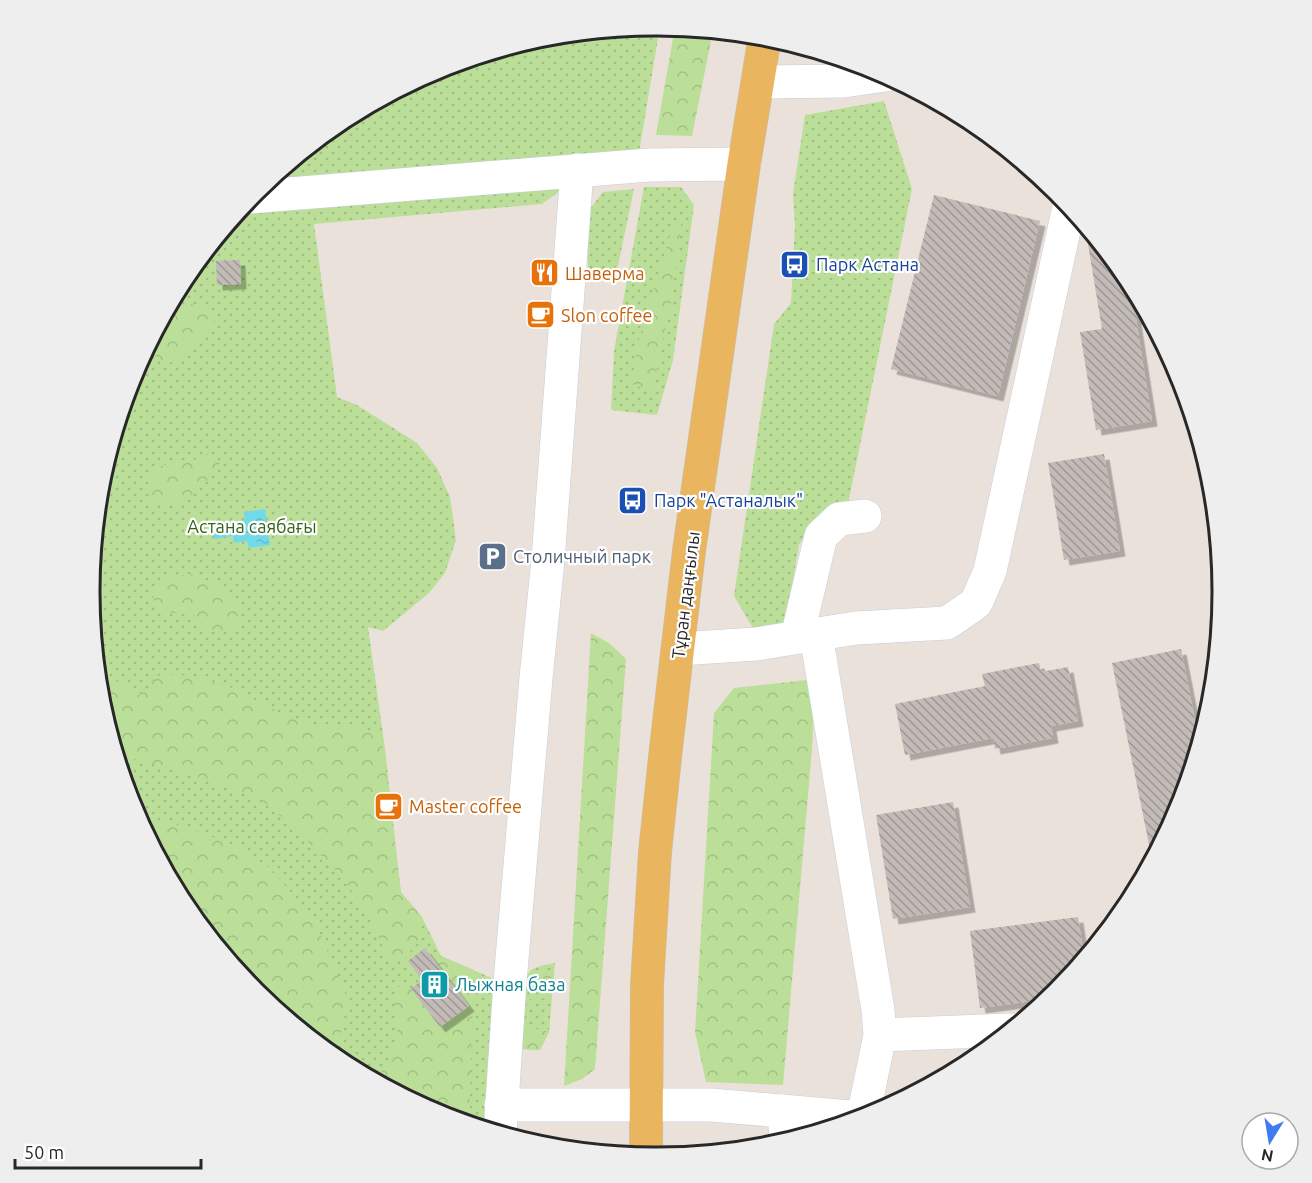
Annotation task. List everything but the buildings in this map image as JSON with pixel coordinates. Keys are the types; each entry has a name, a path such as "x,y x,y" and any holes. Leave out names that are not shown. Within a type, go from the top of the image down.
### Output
{"main road":[{"name":"Тұран даңғылы","path":"646,1147 647,985 656,852 689,552 744,164 763,47"}],"street":[{"path":"758,82 844,81 868,78"},
{"path":"267,196 649,165 744,164"},
{"path":"577,170 548,560 534,701 501,1119 648,1106 711,1105 785,1126 822,1122"},
{"path":"679,649 756,644 856,628 947,623 976,603 990,571 1068,218"},
{"path":"865,516 839,519 821,536 807,636 877,999 880,1035 865,1106"},
{"path":"880,1035 996,1031"}],"green space":[{"name":"Астана саябағы","path":"658,36 639,153 609,155 542,204 314,224 337,397 357,405 417,443 437,468 450,497 456,540 445,573 429,593 383,631 368,627 385,749 401,893 422,917 441,956 494,979 491,1122 443,1105 410,1090 347,1053 290,1009 263,984 215,930 175,869 158,837 130,770 119,735 105,664 100,592 105,519 111,483 119,448 143,379 175,314 194,283 238,225 290,174 318,151 378,110 443,78 477,65 512,55 583,41"},
{"path":"673,36 711,39 692,136 656,135"},
{"path":"884,101 912,189 848,504 816,518 799,545 785,627 757,635 734,596 774,324 791,303 795,225 793,194 805,115"},
{"path":"644,187 681,187 694,205 673,360 657,415 611,410 614,351"},
{"path":"634,189 615,280 589,277 585,231 590,209 603,192"},
{"path":"682,217 671,304 652,391 631,384 639,339 674,222"},
{"path":"192,304 205,304 214,318 213,328 188,349 178,363 167,362 155,354 178,308"},
{"path":"204,453 213,455 220,463 199,489 182,501 162,504 150,501 148,486 153,471 164,465 190,462"},
{"path":"191,574 224,589 242,608 238,625 230,632 209,630 194,615 158,611 153,599 152,588 168,577"},
{"path":"591,633 609,643 626,659 595,1069 582,1079 564,1086"},
{"path":"176,674 220,682 292,719 321,727 353,726 381,734 401,892 422,917 419,941 404,959 389,960 368,915 343,878 295,828 260,799 217,783 126,758 107,676 138,695 147,691 155,676"},
{"path":"815,679 812,749 783,1085 706,1082 695,1032 714,713 734,688"},
{"path":"150,819 187,827 243,849 273,871 318,929 348,1000 340,1038 336,1045 318,1032 290,1009 238,958 194,900 175,869"},
{"path":"441,956 474,970 469,1115 410,1090 380,1074 397,1038 394,1000 397,987 406,985 411,989 441,1027 468,1006 435,961"},
{"path":"555,963 549,1032 540,1050 517,1049 522,982 531,970"},
{"path":"531,970 546,972 553,979 552,995 537,1000 521,998 522,982"},
{"path":"528,1027 549,1032 540,1050 526,1049 518,1042 519,1028"}],"water":[{"path":"265,509 270,545 249,548 247,541 234,543 233,536 214,539 213,531 233,528 232,522 245,520 244,512"}],"place":[{"name":"Парк Астана","path":"795,264"},
{"name":"Шаверма","path":"544,273"},
{"name":"Slon coffee","path":"540,315"},
{"name":"Парк \"Астаналык\"","path":"633,500"},
{"name":"Столичный парк","path":"492,556"},
{"name":"Master coffee","path":"388,806"},
{"name":"Лыжная база","path":"434,984"}]}
